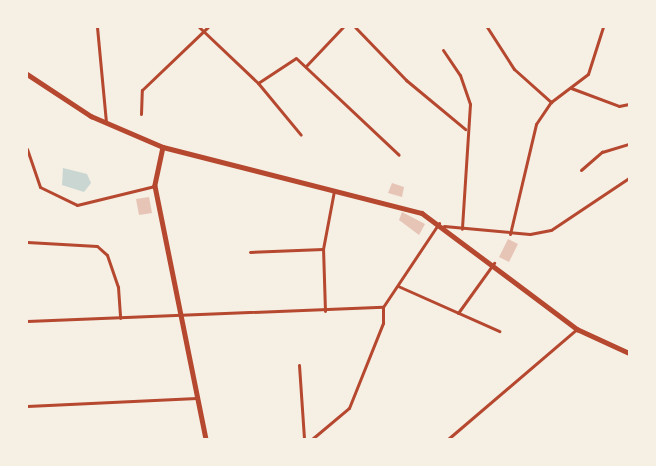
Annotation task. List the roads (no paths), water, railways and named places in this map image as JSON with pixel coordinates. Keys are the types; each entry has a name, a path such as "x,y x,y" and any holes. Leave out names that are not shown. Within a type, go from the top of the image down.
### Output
{"main road":[{"path":"27,74 106,122 162,147 397,204 442,225 577,329 629,353"},
{"path":"162,147 155,186 206,439"}],"street":[{"path":"97,27 106,122"},
{"path":"199,27 258,83 301,135"},
{"path":"141,114 142,90 208,27"},
{"path":"306,66 343,27"},
{"path":"355,27 405,80 465,129"},
{"path":"487,27 514,69 551,102"},
{"path":"510,234 536,124 551,102 588,74 603,27"},
{"path":"443,50 467,91 462,230"},
{"path":"258,83 289,59 306,66 399,155"},
{"path":"571,88 619,106 629,104"},
{"path":"581,170 602,152 629,144"},
{"path":"27,149 40,187 77,205 155,186"},
{"path":"312,439 349,408 383,323 383,307 442,225 462,230 530,234 563,224 629,178"},
{"path":"325,311 323,249 335,188"},
{"path":"27,242 97,246 107,255 118,286 120,318"},
{"path":"250,252 323,249"},
{"path":"457,313 494,263"},
{"path":"398,286 499,332"},
{"path":"27,321 383,307"},
{"path":"448,439 577,329"},
{"path":"299,365 304,439"},
{"path":"27,406 199,398"}]}
